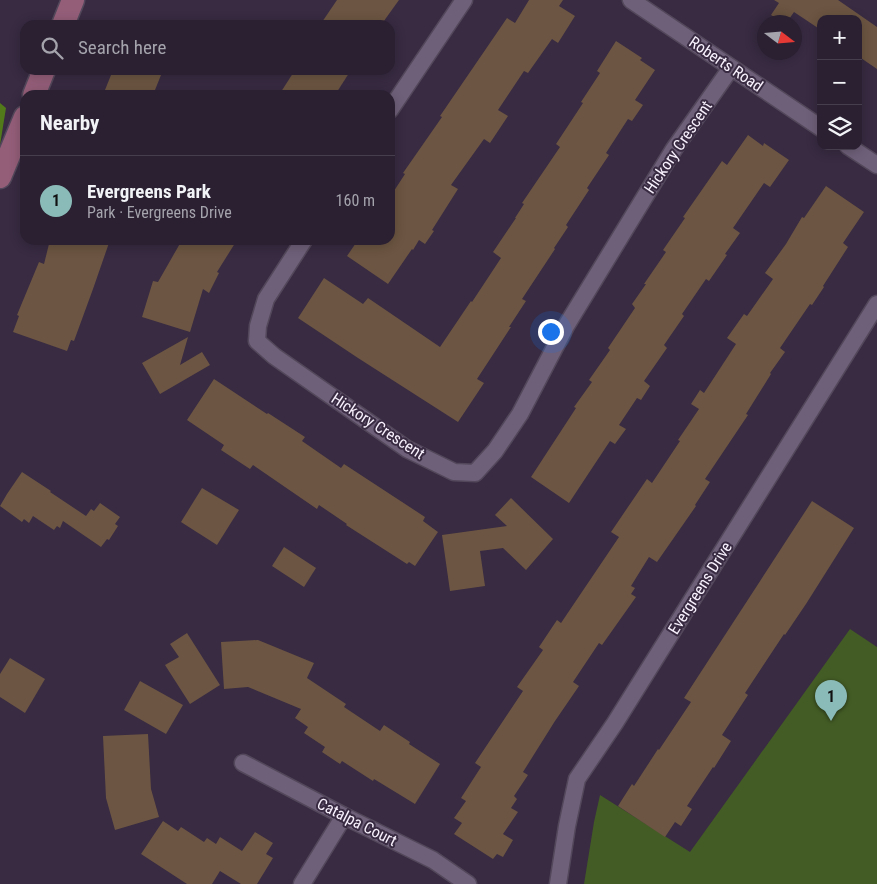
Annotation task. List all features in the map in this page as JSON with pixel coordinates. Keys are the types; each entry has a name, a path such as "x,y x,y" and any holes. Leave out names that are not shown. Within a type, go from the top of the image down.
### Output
{"main road":[{"path":"65,20 74,0"},
{"path":"36,90 42,75"},
{"path":"0,177 20,129"}],"street":[{"path":"395,103 464,0"},
{"name":"Roberts Road","path":"631,0 817,125"},
{"name":"Hickory Crescent","path":"301,245 266,299 258,326 258,341 274,356 407,449 454,472 475,473 495,450 520,414 566,326 674,149 731,68"},
{"path":"854,150 877,165"},
{"name":"Evergreens Drive","path":"558,884 567,826 577,780 615,724 877,304"},
{"name":"Catalpa Court","path":"243,763 433,860 468,884"},
{"path":"302,884 344,816"}],"green space":[{"path":"0,103 6,108 0,145"},
{"path":"850,629 877,647 877,884 584,884 600,795 690,852"}],"building":[{"path":"337,0 399,0 385,20 323,20"},
{"path":"529,0 563,0 559,6 575,16 558,43 552,39 528,73 524,71 498,110 508,116 490,143 484,139 451,185 458,189 425,244 419,240 388,284 347,256 355,245 395,245 395,189 405,174 403,173 507,18 515,23"},
{"path":"774,0 838,0 860,15 817,15 817,27 802,17 802,15 794,12 792,15 771,15 779,3"},
{"path":"862,17 877,27 877,69 862,59"},
{"path":"616,41 642,58 640,60 655,70 635,100 643,105 632,121 628,119 606,153 609,155 587,188 589,190 566,225 568,227 522,299 526,301 477,379 484,383 458,422 298,318 324,278 363,304 368,298 440,347 501,258 493,252 516,218 524,204 522,203 560,147 556,144 583,103 581,102 600,73 597,71"},
{"path":"111,75 161,75 155,90 105,90"},
{"path":"292,75 348,75 338,90 282,90"},
{"path":"748,135 763,146 764,143 789,160 770,187 764,183 733,228 740,233 709,281 706,279 682,314 684,316 664,345 667,348 644,381 650,386 641,400 637,398 619,425 626,429 615,444 610,441 569,503 531,477 576,408 574,407 592,382 589,380 610,350 608,348 635,308 632,304 666,252 663,250 685,218 683,217 722,161 727,165"},
{"path":"826,186 864,212 843,243 848,247 812,305 810,304 780,348 785,352 770,373 746,414 748,415 705,479 710,482 696,506 657,562 649,557 631,586 635,588 631,594 636,597 602,645 599,643 573,682 579,686 523,772 528,775 514,796 517,799 511,808 518,812 503,834 513,840 503,857 497,854 493,859 454,834 462,823 454,818 466,801 461,798 481,767 475,763 523,691 517,687 543,650 539,647 557,620 561,623 619,537 611,532 647,479 652,483 680,441 678,440 699,409 691,404 700,390 704,393 736,344 727,338 744,314 747,316 773,279 765,273 786,244 802,217 804,218"},
{"path":"49,245 108,245 74,341 71,340 67,351 13,332 19,316 17,315 39,262 44,264"},
{"path":"179,245 234,245 217,272 219,273 209,293 203,289 190,332 142,317 153,281 158,282"},
{"path":"188,337 180,365 202,352 210,365 160,394 142,363"},
{"path":"214,379 305,437 302,441 341,468 344,464 425,517 423,521 438,532 415,566 409,562 407,564 346,525 319,505 317,509 253,465 250,469 221,450 224,445 187,420"},
{"path":"22,472 86,516 91,509 94,511 100,503 120,517 115,524 118,526 109,540 107,539 101,547 63,521 60,528 57,526 54,530 33,516 29,523 24,519 22,522 0,506"},
{"path":"202,488 239,510 217,545 181,522"},
{"path":"511,498 553,539 526,570 503,548 480,551 485,586 450,591 442,535 507,526 495,515"},
{"path":"812,501 854,528 806,604 745,693 748,695 722,735 731,741 687,806 692,809 681,826 675,822 665,837 618,806 632,784 634,786 691,702 684,698"},
{"path":"284,547 316,568 304,587 272,566"},
{"path":"187,633 220,685 190,704 165,665 179,657 170,644"},
{"path":"258,640 314,663 307,678 346,704 344,707 380,731 384,725 440,764 415,804 342,761 340,764 322,752 325,747 304,733 308,727 295,718 301,709 248,687 224,689 221,642"},
{"path":"10,658 45,679 25,713 0,697 0,674"},
{"path":"140,681 183,705 166,734 124,710"},
{"path":"148,734 151,789 159,817 115,830 106,798 103,736"},
{"path":"163,821 178,831 181,827 204,842 207,838 216,844 220,837 242,851 255,832 273,843 266,854 273,858 257,884 241,884 220,871 212,884 187,884 141,854"}],"place":[{"name":"Evergreens Park","path":"831,721"}]}
